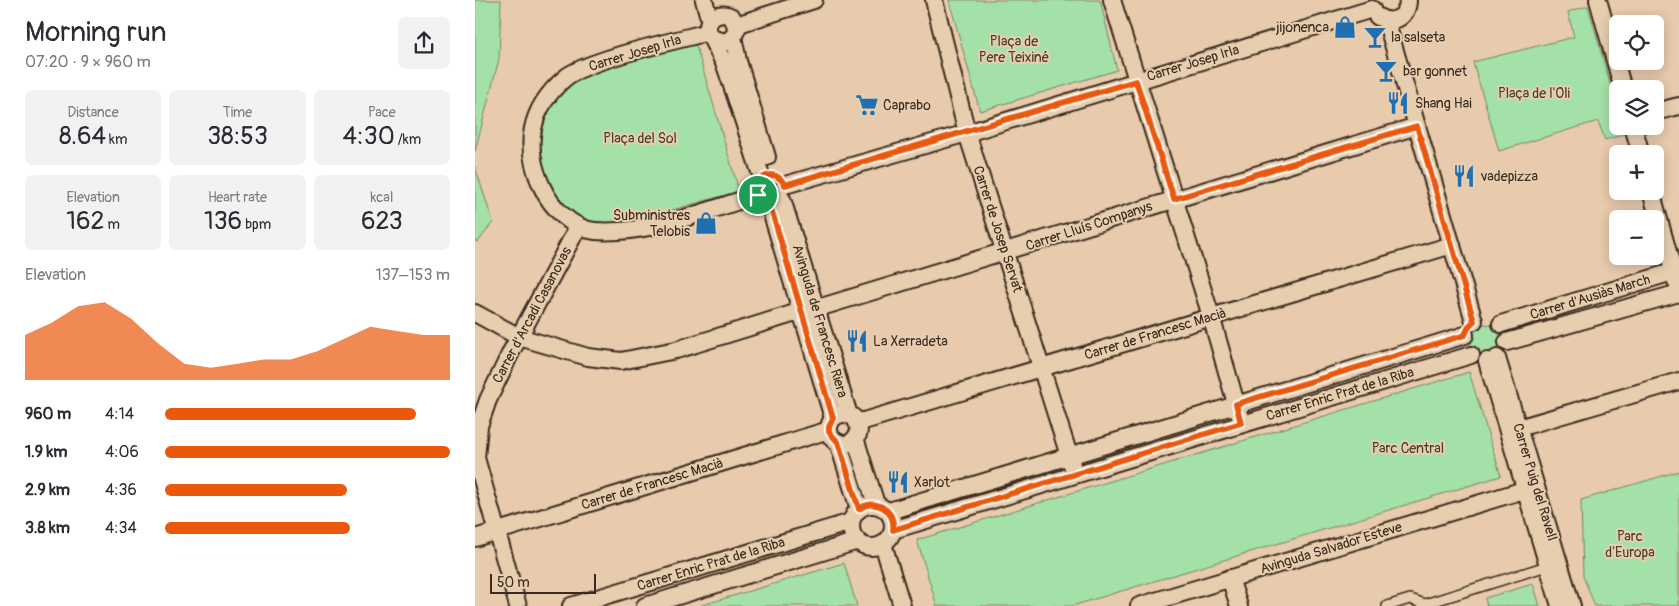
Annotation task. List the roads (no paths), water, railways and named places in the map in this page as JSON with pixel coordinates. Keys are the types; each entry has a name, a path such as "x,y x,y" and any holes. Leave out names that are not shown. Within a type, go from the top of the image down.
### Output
{"street":[{"name":"Avinguda de Francesc Riera","path":"704,0 715,21 726,66 771,189 810,310 854,426 882,508"},
{"name":"Carrer Josep Irla","path":"814,0 735,31 722,42 715,21 595,64 565,78 543,103 530,133 535,172 548,202 578,227 593,231 613,231 649,226 967,133 1136,81 1372,4"},
{"name":"Carrer de Josep Servat","path":"934,0 967,133 1043,369 1075,476"},
{"path":"1112,0 1211,316 1241,423"},
{"path":"1372,4 1378,16 1391,20 1405,13 1408,0"},
{"path":"1597,0 1620,80"},
{"path":"715,21 732,17 735,31"},
{"path":"1391,20 1417,126 1452,245 1479,319"},
{"path":"1391,20 1479,319"},
{"name":"Avinguda de Francesc Riera","path":"735,31 738,61 771,189"},
{"path":"1664,110 1679,106"},
{"name":"Carrer Lluís Companys","path":"475,313 519,338 588,357 621,361 676,350 1005,253 1174,199 1417,126"},
{"path":"1654,200 1676,270 1679,293"},
{"name":"Carrer d'Arcadi Casanovas","path":"518,606 476,458 479,426 488,400 578,227"},
{"name":"Carrer de Francesc Macià","path":"854,426 1211,316 1452,245"},
{"name":"Carrer d'Ausiàs March","path":"1501,324 1676,270"},
{"name":"Carrer d'Ausiàs March","path":"1507,342 1679,293"},
{"name":"Avinguda de Francesc Riera","path":"810,310 833,430 855,516"},
{"path":"1490,318 1501,324 1506,334 1507,342 1504,350 1492,359 1478,360 1471,355 1465,345 1465,335 1469,326 1479,319 1490,318"},
{"name":"Carrer Enric Prat de la Riba","path":"882,508 1069,455 1465,335"},
{"name":"Carrer Enric Prat de la Riba","path":"893,530 1075,476 1241,423 1471,355"},
{"name":"Carrer Puig del Ravell","path":"1492,359 1518,428 1572,606"},
{"name":"Carrer Puig del Ravell","path":"1492,359 1524,490 1559,606"},
{"path":"1518,428 1679,381"},
{"path":"842,414 854,426 849,443 833,430 842,414"},
{"name":"Carrer de Francesc Macià","path":"475,538 833,430"},
{"name":"Avinguda Salvador Esteve","path":"1139,606 1524,490"},
{"path":"871,544 891,537 894,523 882,508 867,505 855,516 853,534 871,544 902,606"},
{"name":"Carrer Enric Prat de la Riba","path":"571,606 855,516"},
{"path":"871,544 891,606"},
{"name":"Carrer Enric Prat de la Riba","path":"645,606 871,544"},
{"path":"1230,578 1239,606"}],"lane":[{"path":"1387,606 1411,603 1425,604 1547,566"}],"place":[{"name":"jijonenca","path":"1345,27"},
{"name":"la salseta","path":"1375,37"},
{"name":"bar gonnet","path":"1386,71"},
{"name":"Shang Hai","path":"1398,103"},
{"name":"Caprabo","path":"867,105"},
{"name":"vadepizza","path":"1464,176"},
{"name":"Subministres Telobis","path":"706,223"},
{"name":"La Xerradeta","path":"857,341"},
{"name":"Xarlot","path":"898,482"}],"park label":[{"name":"Plaça de Pere Teixiné","path":"1014,49"},
{"name":"Plaça de l'Oli","path":"1534,93"},
{"name":"Plaça del Sol","path":"640,138"},
{"name":"Parc Central","path":"1408,448"},
{"name":"Parc d'Europa","path":"1630,544"}]}
